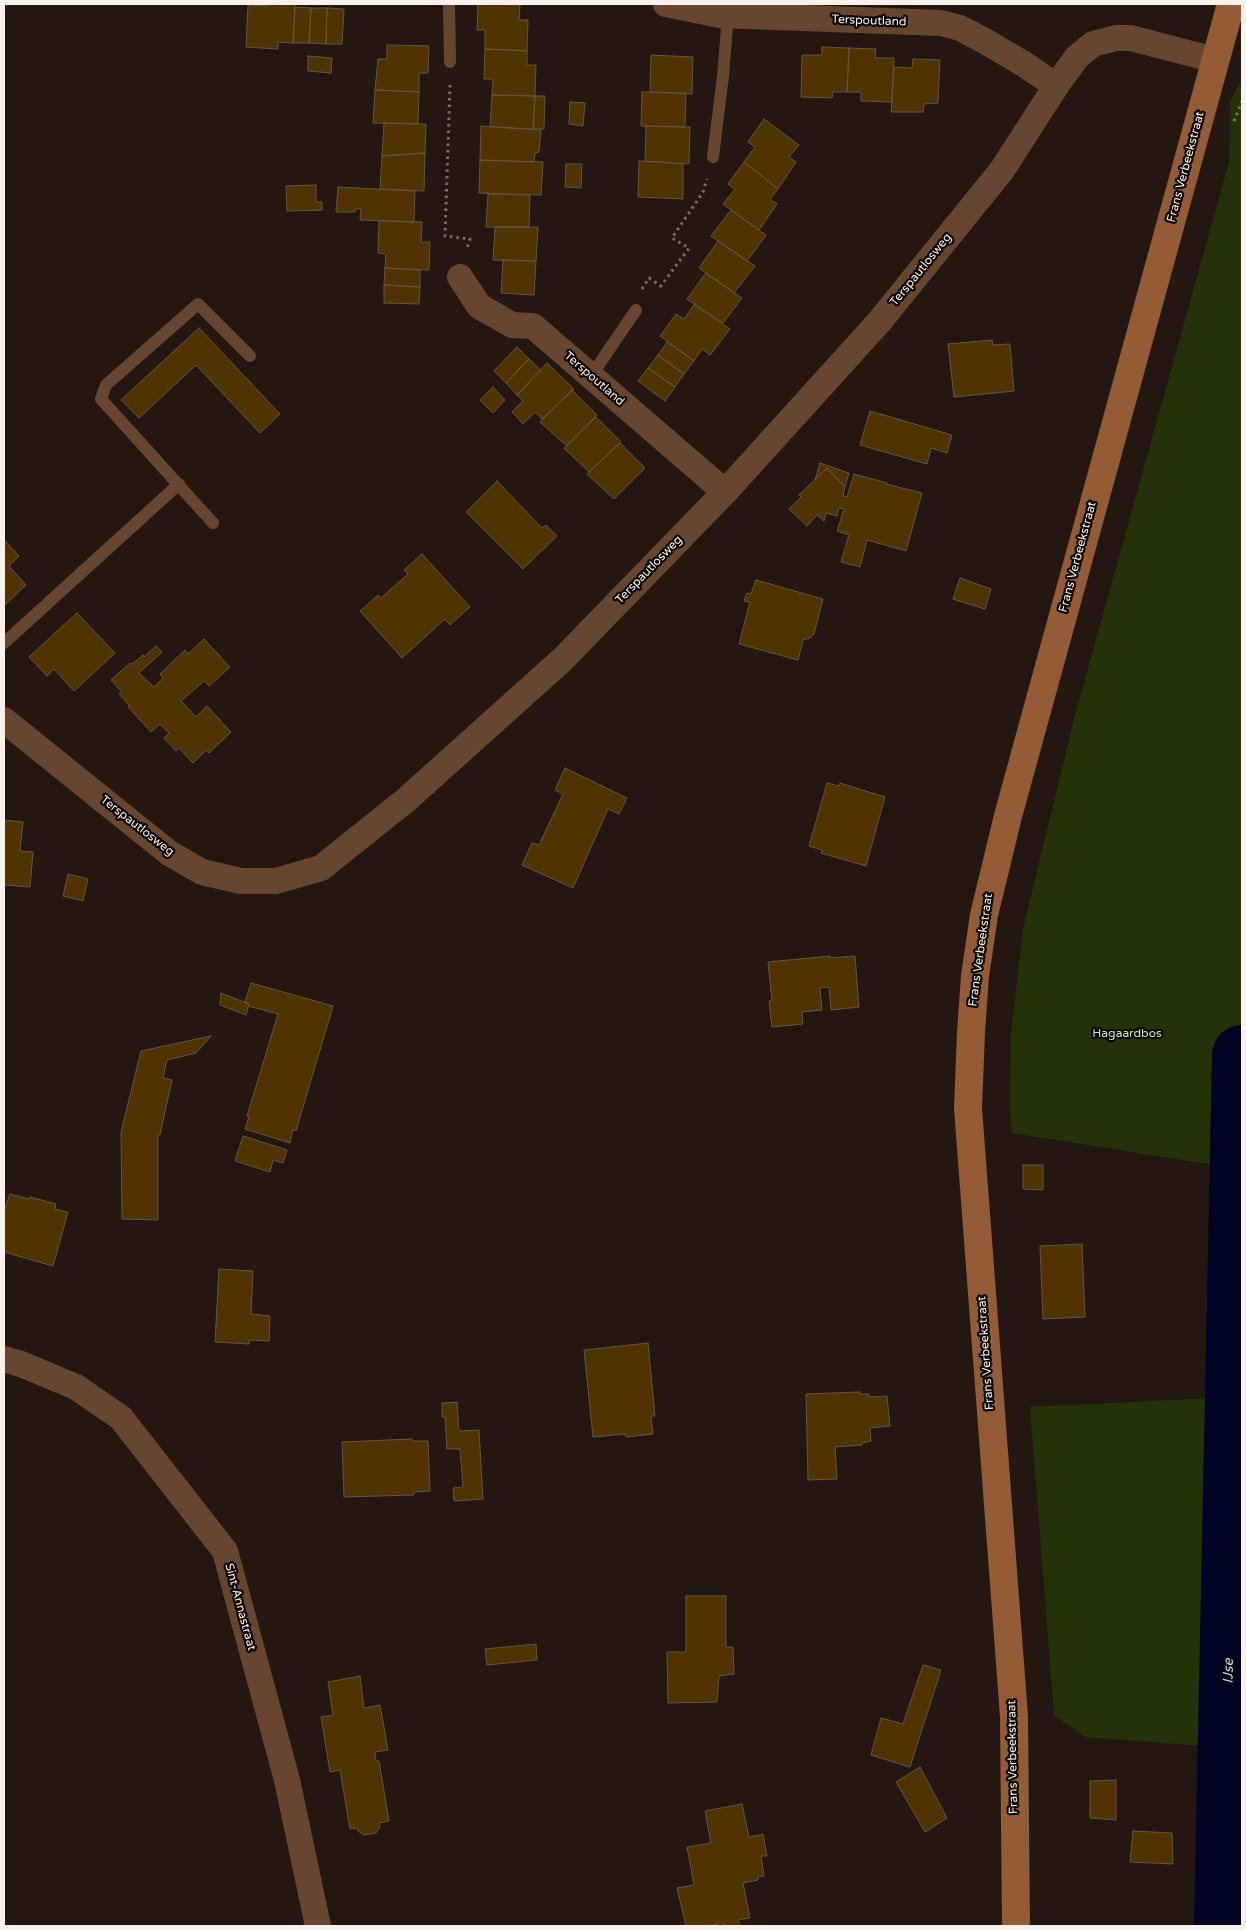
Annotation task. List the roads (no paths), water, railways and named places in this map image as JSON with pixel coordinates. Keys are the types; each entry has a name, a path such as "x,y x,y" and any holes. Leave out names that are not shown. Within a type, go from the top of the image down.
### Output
{"main road":[{"name":"Frans Verbeekstraat","path":"1016,1926 1014,1716 968,1108 975,976 984,915 1013,797 1231,4"}],"street":[{"name":"Terspoutland","path":"666,4 728,15 941,24 960,28 984,40 1056,86"},
{"name":"Terspautlosweg","path":"4,720 169,853 202,872 241,881 276,881 321,868 406,800 562,660 725,492 879,322 1002,170 1077,57 1093,44 1116,38 1131,38 1215,60"},
{"name":"Terspoutland","path":"460,277 479,306 512,325 533,326 725,492"},
{"name":"Sint-Annastraat","path":"4,1359 21,1364 76,1387 121,1418 225,1551 287,1780 318,1926"}],"lane":[{"path":"449,4 450,62"},
{"path":"714,157 728,15"},
{"path":"213,522 101,399 106,385 198,304 250,356"},
{"path":"591,376 636,310"},
{"path":"4,643 179,484"}],"waterway":[{"name":"IJse","path":"1224,1926 1242,1055"}],"park label":[{"name":"Hagaardbos","path":"1127,1034"}]}
